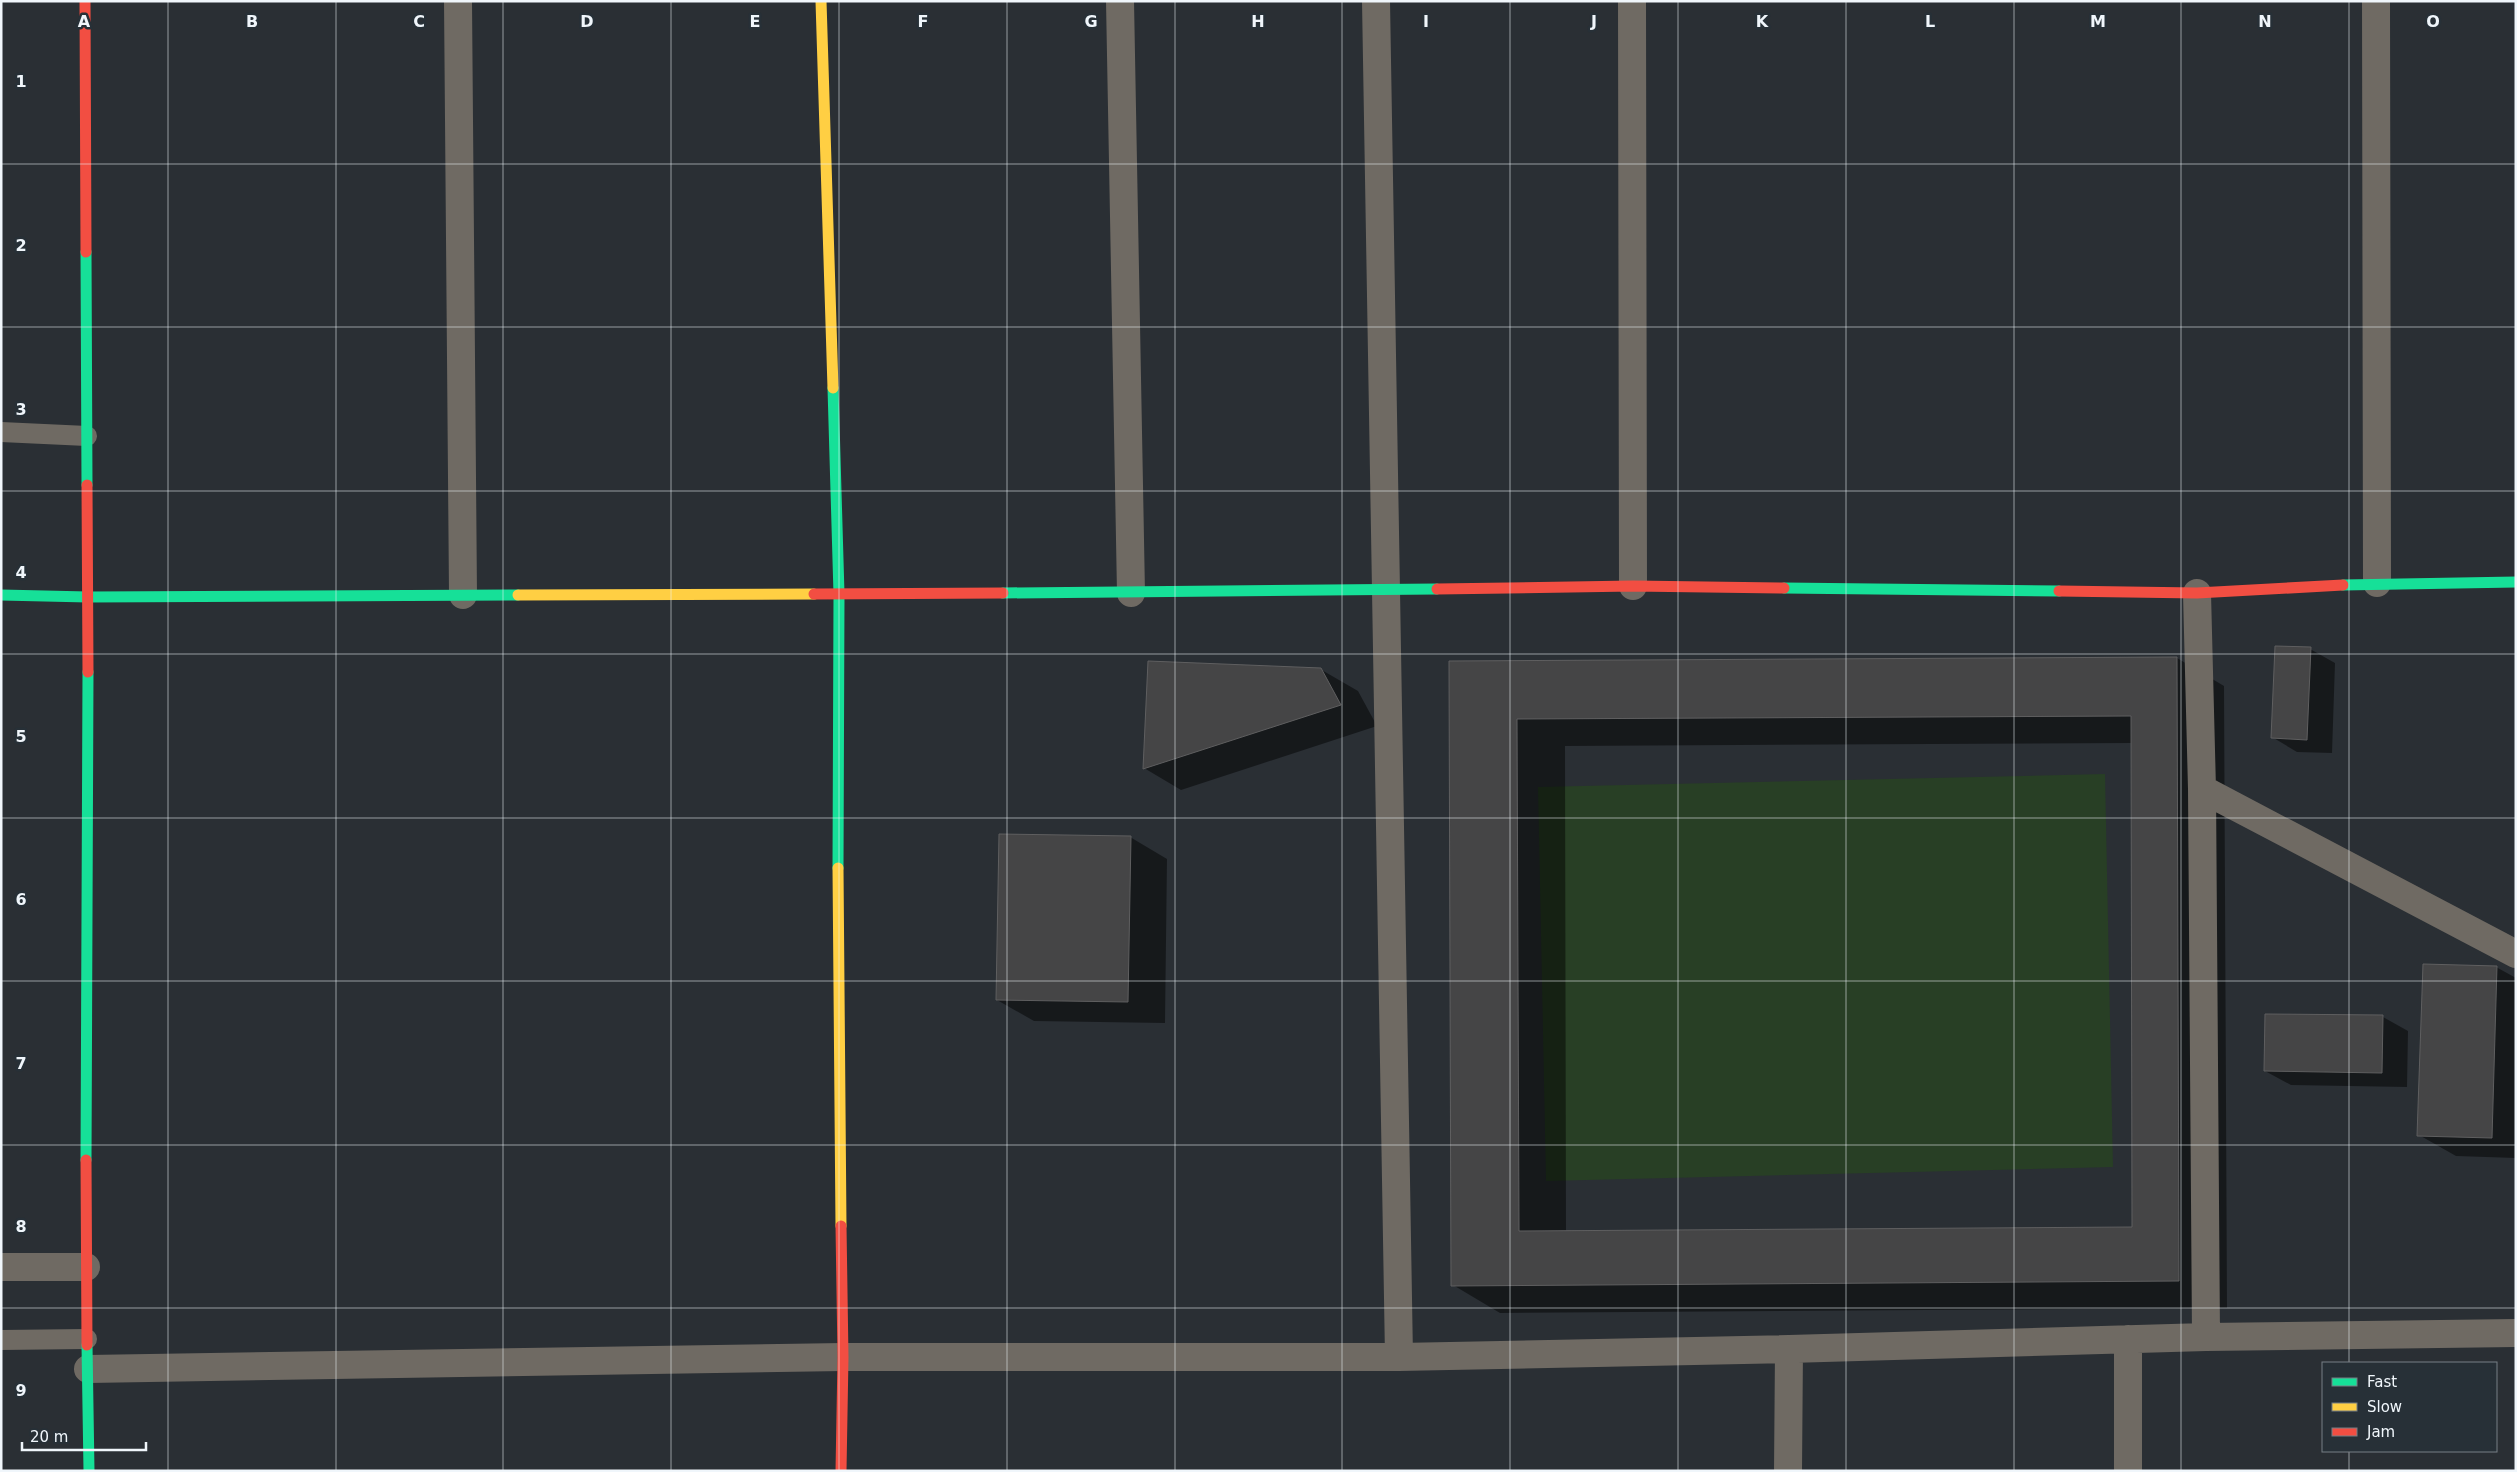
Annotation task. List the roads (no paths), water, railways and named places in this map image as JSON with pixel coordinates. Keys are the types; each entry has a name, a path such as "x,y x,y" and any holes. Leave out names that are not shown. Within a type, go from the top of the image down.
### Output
{"main road":[{"path":"85,1 88,597 86,1267 88,1471"},
{"path":"821,1 839,594 838,1050 843,1357 841,1471"},
{"path":"1,595 88,597 463,594 1131,593 1633,586 2197,592 2377,584 2516,582"}],"street":[{"path":"458,1 463,594"},
{"path":"1120,1 1131,593"},
{"path":"1376,1 1384,589 1398,1357"},
{"path":"1632,1 1633,586"},
{"path":"2376,1 2377,584"},
{"path":"2197,592 2202,789 2206,1336"},
{"path":"2202,789 2516,954"},
{"path":"1,1267 86,1267"},
{"path":"88,1369 843,1357 1398,1357 1789,1349 2206,1336 2516,1333"},
{"path":"2128,1339 2128,1471"},
{"path":"1788,1471 1789,1349"}],"lane":[{"path":"1,432 87,436"},
{"path":"1,1340 87,1338"}]}
